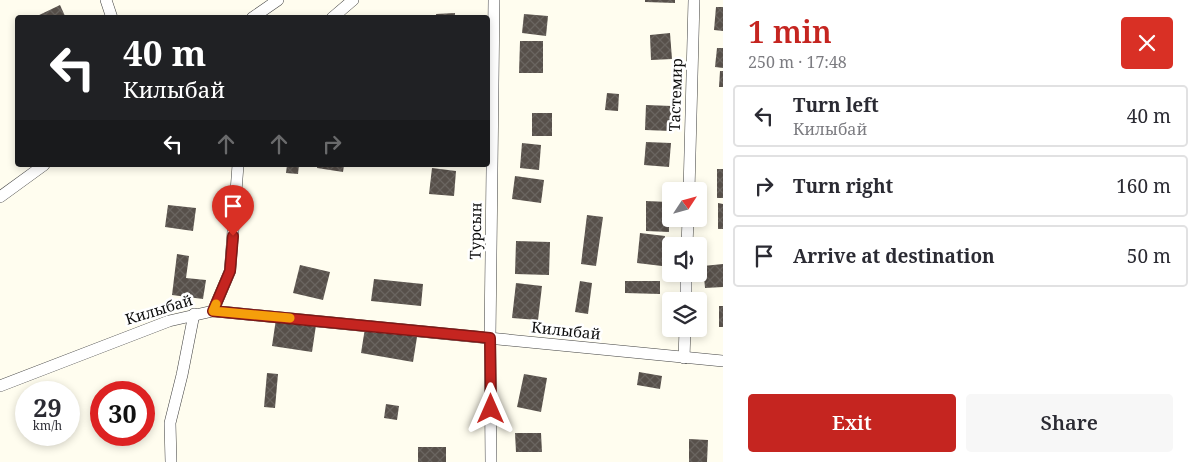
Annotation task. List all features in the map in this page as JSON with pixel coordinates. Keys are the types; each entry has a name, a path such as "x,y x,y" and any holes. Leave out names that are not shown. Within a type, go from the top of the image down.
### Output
{"street":[{"path":"106,0 111,15"},
{"path":"256,15 278,0"},
{"path":"336,15 353,0"},
{"name":"Турсын","path":"491,462 490,338 494,0"},
{"name":"Тастемир","path":"688,182 694,0"},
{"path":"0,197 41,167"},
{"path":"213,311 230,271 238,167"},
{"name":"Килыбай","path":"0,386 168,321 213,311 723,361"},
{"path":"171,462 170,423 182,376 194,314"},
{"path":"684,358 685,337"}],"building":[{"path":"645,0 675,0 675,3 645,2"},
{"path":"60,5 65,15 39,15"},
{"path":"716,7 723,7 723,31 714,30"},
{"path":"455,13 455,15 436,15"},
{"path":"524,14 548,16 546,36 522,33"},
{"path":"670,33 672,59 651,60 650,35"},
{"path":"520,41 543,41 543,73 519,73"},
{"path":"717,48 723,48 723,68 715,67"},
{"path":"720,71 723,71 723,87 719,87"},
{"path":"607,93 619,94 618,111 605,110"},
{"path":"646,105 672,106 671,131 645,130"},
{"path":"532,113 552,113 552,136 532,136"},
{"path":"646,142 671,143 669,167 644,165"},
{"path":"522,143 541,145 539,170 520,168"},
{"path":"287,167 299,167 298,174 286,173"},
{"path":"317,167 344,167 343,172"},
{"path":"432,168 456,171 454,196 429,194"},
{"path":"717,169 723,169 723,198 717,198"},
{"path":"515,176 544,180 541,203 512,199"},
{"path":"646,201 662,202 662,228 669,228 669,232 646,231"},
{"path":"718,203 723,204 723,229 718,229"},
{"path":"168,205 196,208 193,231 165,227"},
{"path":"587,215 603,217 596,266 581,264"},
{"path":"640,233 665,236 662,237 662,266 637,263"},
{"path":"516,241 550,242 549,275 515,274"},
{"path":"177,254 189,256 186,278 206,280 203,299 172,295"},
{"path":"723,264 723,287 705,288 707,266"},
{"path":"300,265 330,272 323,300 293,293"},
{"path":"374,279 423,284 421,306 371,301"},
{"path":"580,281 592,283 588,314 575,312"},
{"path":"625,281 660,281 660,294 625,293"},
{"path":"516,283 542,286 538,320 512,318"},
{"path":"719,306 723,306 723,327 719,327"},
{"path":"276,319 316,325 312,352 272,346"},
{"path":"365,328 417,337 413,362 361,353"},
{"path":"639,372 662,376 660,389 637,385"},
{"path":"267,373 278,374 275,408 264,407"},
{"path":"524,374 547,378 541,412 517,407"},
{"path":"386,404 399,406 397,420 384,418"},
{"path":"515,433 541,433 542,452 516,452"},
{"path":"689,439 708,440 707,462 689,462"},
{"path":"418,447 446,447 446,462 418,462"}],"slow traffic":[{"path":"216,304 213,311 290,318"}],"route":[{"path":"233,236 230,271 213,311 490,338 491,409"}]}
